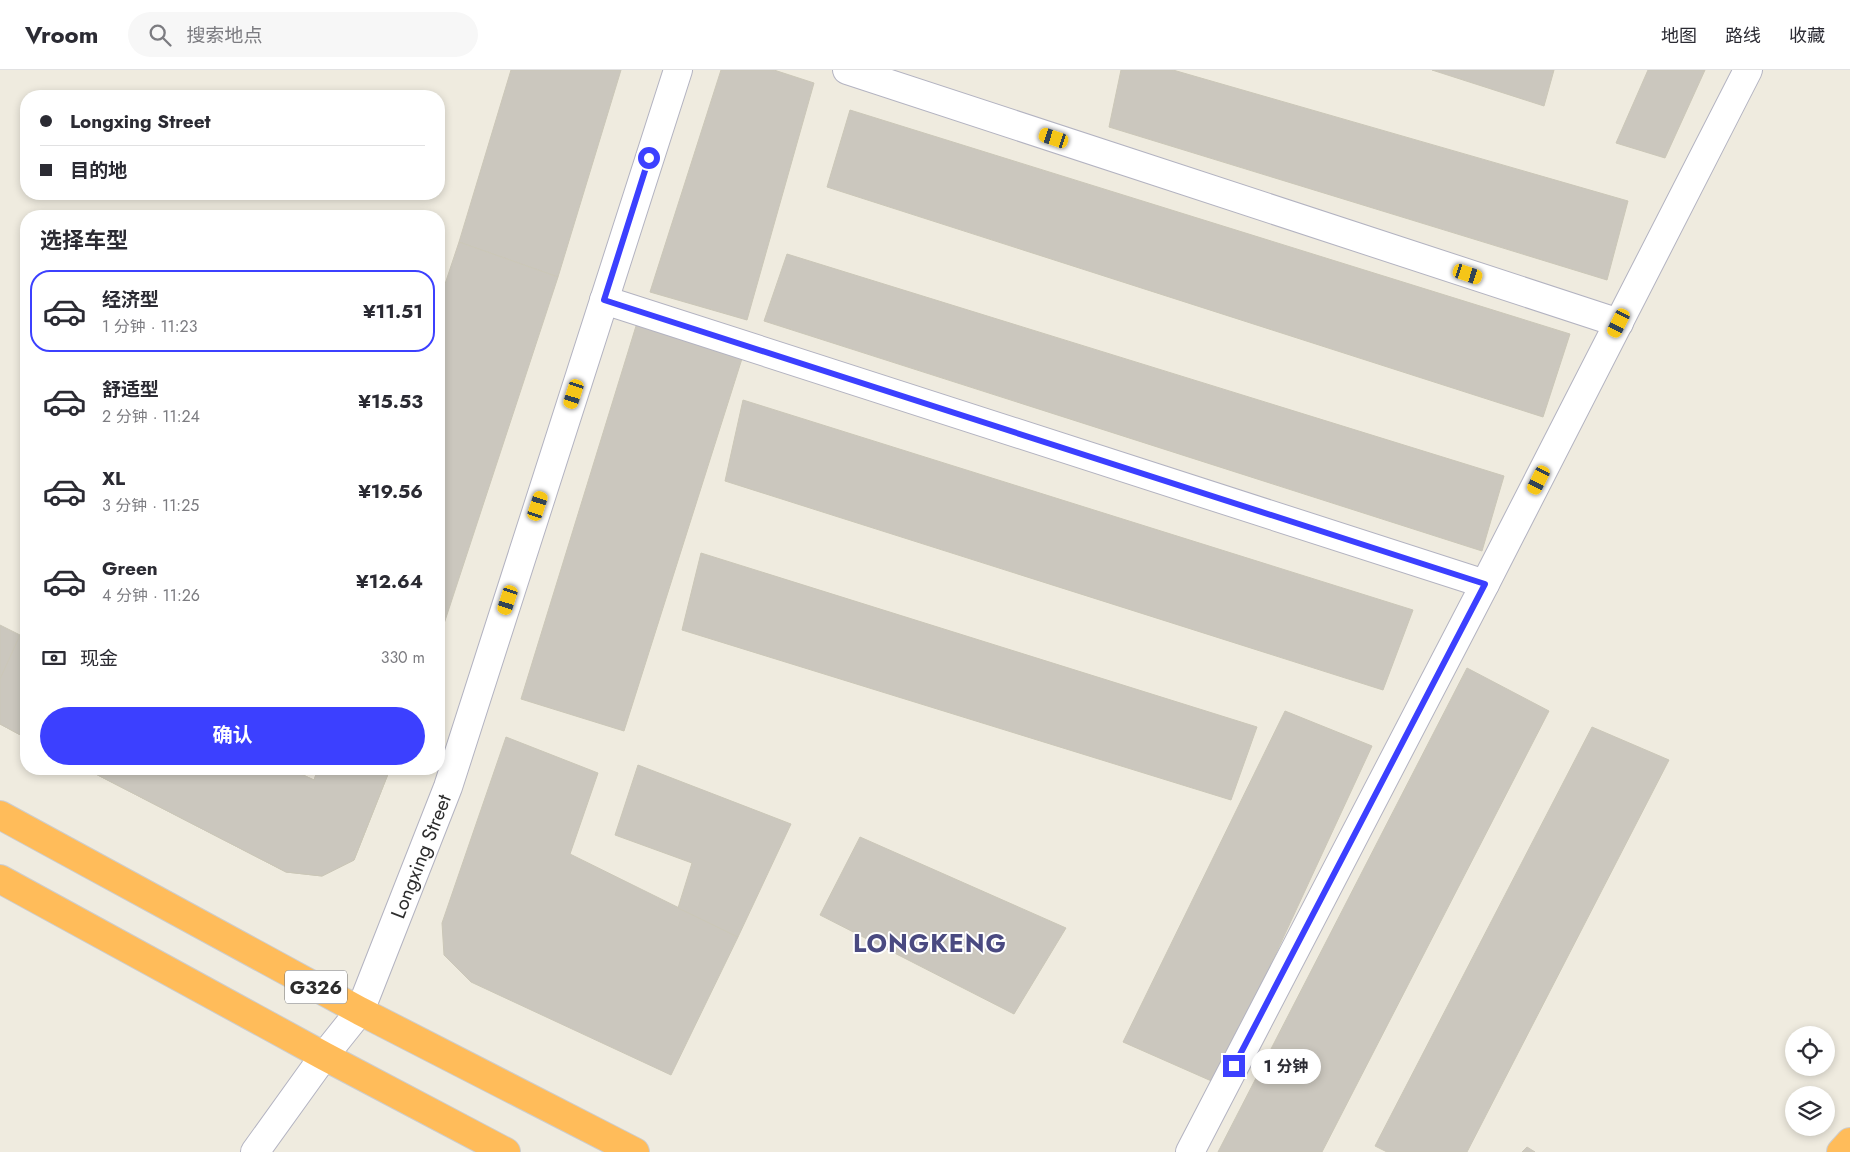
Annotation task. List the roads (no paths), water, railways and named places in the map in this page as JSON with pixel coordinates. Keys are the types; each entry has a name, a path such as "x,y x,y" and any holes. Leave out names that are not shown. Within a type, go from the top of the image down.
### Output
{"highway":[{"name":"G326","path":"0,815 360,1011 635,1152"},
{"name":"G326","path":"0,878 324,1056 506,1152"},
{"path":"1841,1152 1850,1142"}],"street":[{"name":"Longxing Street","path":"255,1152 324,1056 360,1011 448,787 678,70"},
{"path":"847,70 1619,323"},
{"path":"1190,1152 1485,584 1748,70"},
{"path":"604,300 1485,584"}],"district":[{"name":"LONGKENG","path":"930,943"}]}
